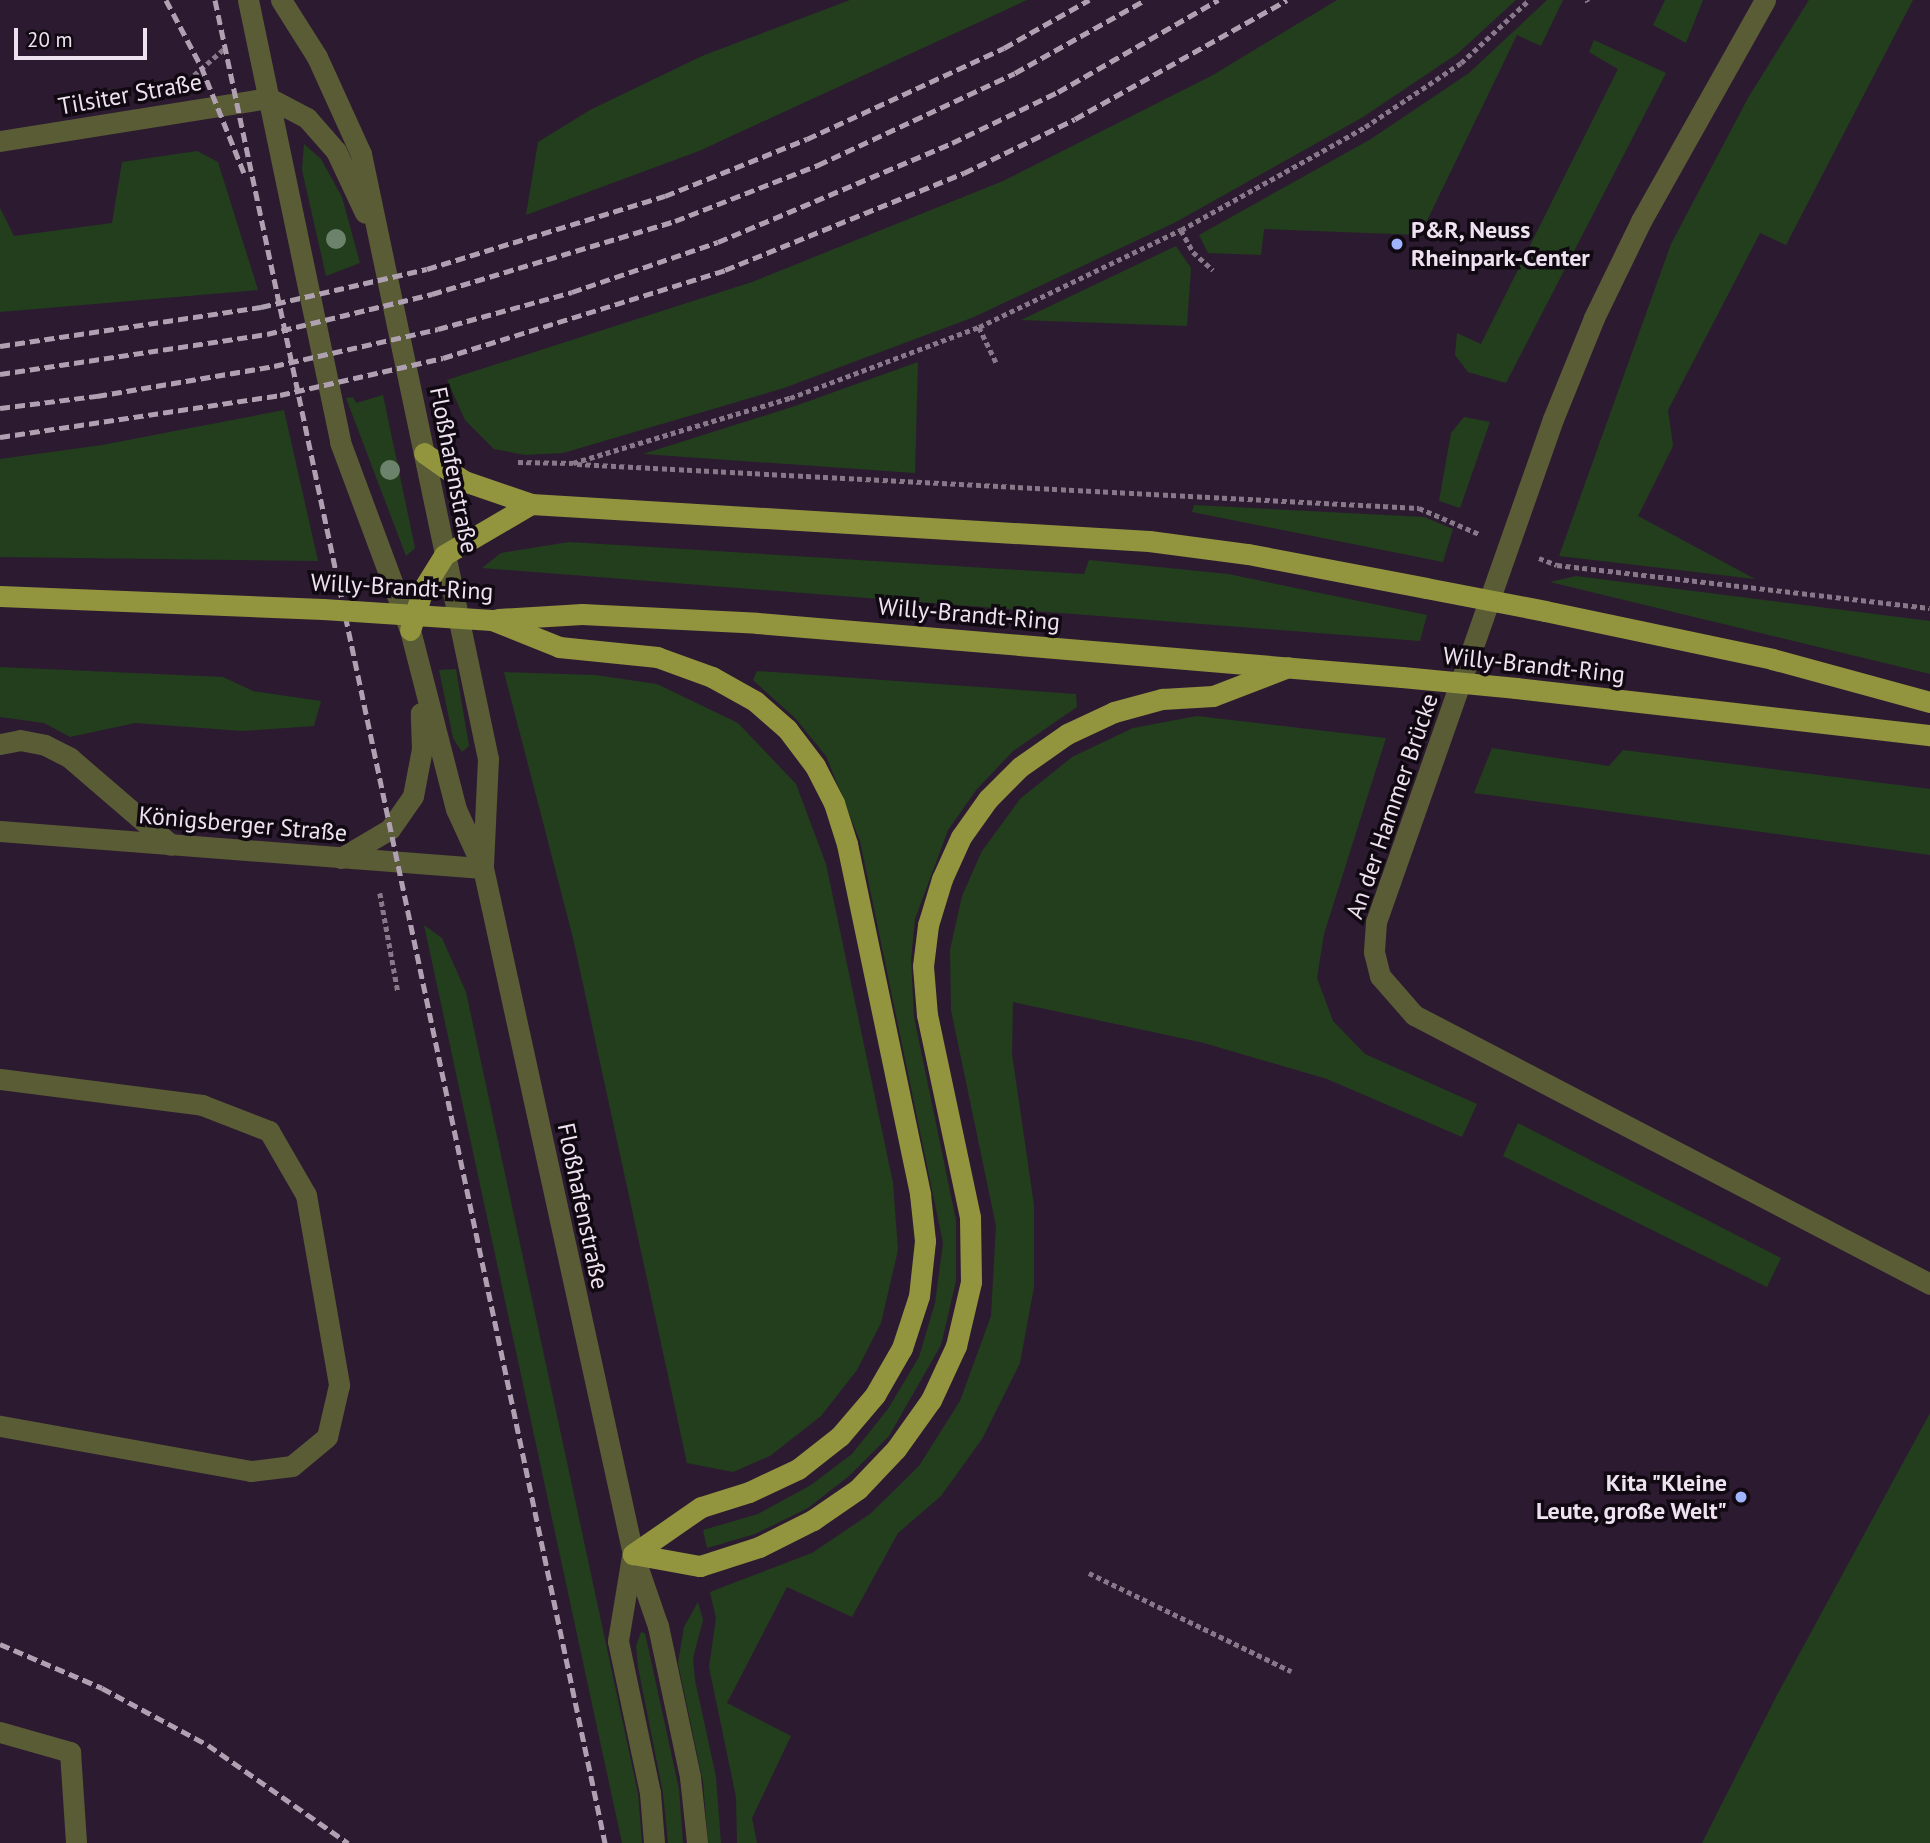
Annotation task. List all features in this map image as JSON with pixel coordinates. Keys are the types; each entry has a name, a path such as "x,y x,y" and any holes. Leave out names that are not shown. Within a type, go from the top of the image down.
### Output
{"main road":[{"path":"424,453 464,481 531,504 1149,541 1248,554 1545,611 1772,659 1930,702"},
{"path":"410,631 423,590 444,555 531,504"},
{"name":"Willy-Brandt-Ring","path":"0,596 323,609 492,620 582,614 757,623 1402,677 1930,736"},
{"path":"492,620 559,646 657,657 712,677 755,701 786,729 815,765 834,803 847,844 920,1194 925,1241 919,1296 902,1348 875,1395 840,1436 798,1469 749,1492 701,1507 633,1554"},
{"path":"633,1554 700,1566 759,1547 813,1520 858,1489 896,1449 931,1400 956,1346 971,1282 971,1217 927,1015 923,966 928,925 942,879 961,837 988,799 1020,767 1048,747 1114,712 1162,699 1213,696 1288,667"}],"street":[{"name":"Floßhafenstraße","path":"248,0 340,442 410,631 456,809 483,868 633,1554 658,1626 690,1777 697,1843"},
{"name":"Floßhafenstraße","path":"281,0 317,57 361,154 488,759 483,868"},
{"name":"An der Hammer Brücke","path":"1765,0 1641,221 1573,369 1376,922 1374,951 1380,976 1414,1015 1930,1284"},
{"name":"Floßhafenstraße","path":"269,98 307,118 337,151 382,248"},
{"name":"Tilsiter Straße","path":"0,141 269,98"},
{"name":"Floßhafenstraße","path":"341,858 390,829 413,796 422,749 420,676"},
{"path":"0,744 32,742 70,758 172,845"},
{"name":"Königsberger Straße","path":"0,831 483,868"},
{"path":"0,1079 202,1105 269,1132 306,1195 339,1385 327,1437 292,1466 251,1471 0,1426"},
{"name":"Floßhafenstraße","path":"633,1554 618,1641 650,1793 654,1843"},
{"path":"0,1732 70,1752 76,1843"}],"path":[{"path":"510,461 573,463 790,398 979,327 1181,230 1365,127 1461,63 1529,0"},
{"path":"164,116 201,66 226,48 258,50"},
{"path":"1181,230 1193,252 1213,270"},
{"path":"979,327 997,364"},
{"path":"375,861 398,992"},
{"path":"1089,1573 1291,1671"}],"green space":[{"path":"850,0 1027,0 699,151 526,215 538,142 590,110 702,56"},
{"path":"1337,0 1516,0 1457,54 1363,117 1176,222 974,317 784,388 563,453 525,455 494,449 465,420 447,380 752,282 1003,181 1213,75"},
{"path":"1547,0 1563,0 1541,46 1517,35 1420,235 1264,229 1261,255 1208,253 1199,235 1371,139 1469,73"},
{"path":"1665,0 1703,0 1686,43 1653,25"},
{"path":"1809,0 1913,0 1786,245 1760,233 1668,410 1673,446 1638,516 1755,579 1559,556 1671,244 1748,98"},
{"path":"1594,40 1666,73 1506,383 1468,372 1455,355 1457,333 1481,344 1618,69 1589,52"},
{"path":"304,144 321,159 342,197 360,263 326,276 302,170"},
{"path":"197,151 218,162 258,290 0,312 0,208 14,236 112,223 122,162"},
{"path":"1176,246 1191,268 1187,326 1021,320"},
{"path":"918,362 915,473 643,454 795,406"},
{"path":"383,395 415,548 406,556 346,398 353,397 356,403"},
{"path":"284,410 318,561 0,557 0,459 102,445"},
{"path":"1464,417 1490,422 1460,508 1439,501 1451,433"},
{"path":"1194,505 1424,517 1453,529 1443,562 1192,512"},
{"path":"569,542 1084,574 1089,560 1228,574 1427,615 1420,641 482,568 501,553"},
{"path":"1576,576 1930,621 1930,674 1550,582"},
{"path":"0,667 223,677 253,691 321,701 314,726 242,731 135,723 70,737 44,723 0,717"},
{"path":"456,669 469,746 462,752 453,738 439,670"},
{"path":"757,671 1076,694 1077,707 1013,751 977,789 948,830 915,919 911,960 914,1017 956,1220 956,1281 941,1345 889,1436 849,1476 808,1508 755,1534 707,1548 703,1530 758,1514 811,1485 852,1454 888,1409 919,1357 935,1303 943,1243 860,841 826,756 795,718 753,680"},
{"path":"504,672 595,675 657,684 738,723 796,784 826,864 893,1183 898,1250 881,1323 857,1370 821,1416 770,1456 733,1472 687,1463 573,938"},
{"path":"1197,716 1386,738 1324,934 1317,978 1333,1021 1365,1054 1477,1104 1462,1137 1327,1079 1204,1043 1013,1002 1012,1054 1034,1205 1034,1287 1020,1363 982,1439 941,1496 898,1533 852,1617 787,1587 727,1703 791,1736 752,1818 757,1843 737,1843 736,1797 709,1667 716,1618 710,1592 812,1553 870,1514 919,1466 960,1401 991,1316 996,1226 951,1010 950,950 962,896 982,851 1020,799 1072,757 1133,728"},
{"path":"1492,748 1609,766 1623,750 1930,789 1930,855 1474,793"},
{"path":"424,925 442,938 466,992 638,1793 642,1843 622,1843"},
{"path":"1518,1123 1781,1258 1767,1287 1503,1156"},
{"path":"1930,1413 1930,1843 1702,1843 1777,1695"},
{"path":"698,1602 703,1620 693,1658 695,1680 716,1777 721,1843 708,1843 703,1782 678,1663 684,1627"},
{"path":"641,1632 645,1633 679,1789 683,1843 668,1843 663,1793 638,1667 636,1646"}],"railway":[{"path":"166,0 201,66 244,173"},
{"path":"215,0 605,1843"},
{"path":"0,346 261,307 427,269 665,196 807,139 1004,48 1089,0"},
{"path":"0,374 267,334 432,294 675,221 818,165 1015,73 1145,0"},
{"path":"0,408 97,396 274,366 438,329 572,292 718,242 952,143 1058,92 1218,0"},
{"path":"0,437 280,395 443,358 725,270 964,173 1075,119 1287,0"},
{"path":"0,1644 102,1688 208,1745 348,1843"}],"place":[{"name":"P&R, Neuss Rheinpark-Center","path":"1397,244"},
{"name":"Kita \"Kleine Leute, große Welt\"","path":"1741,1497"}]}
